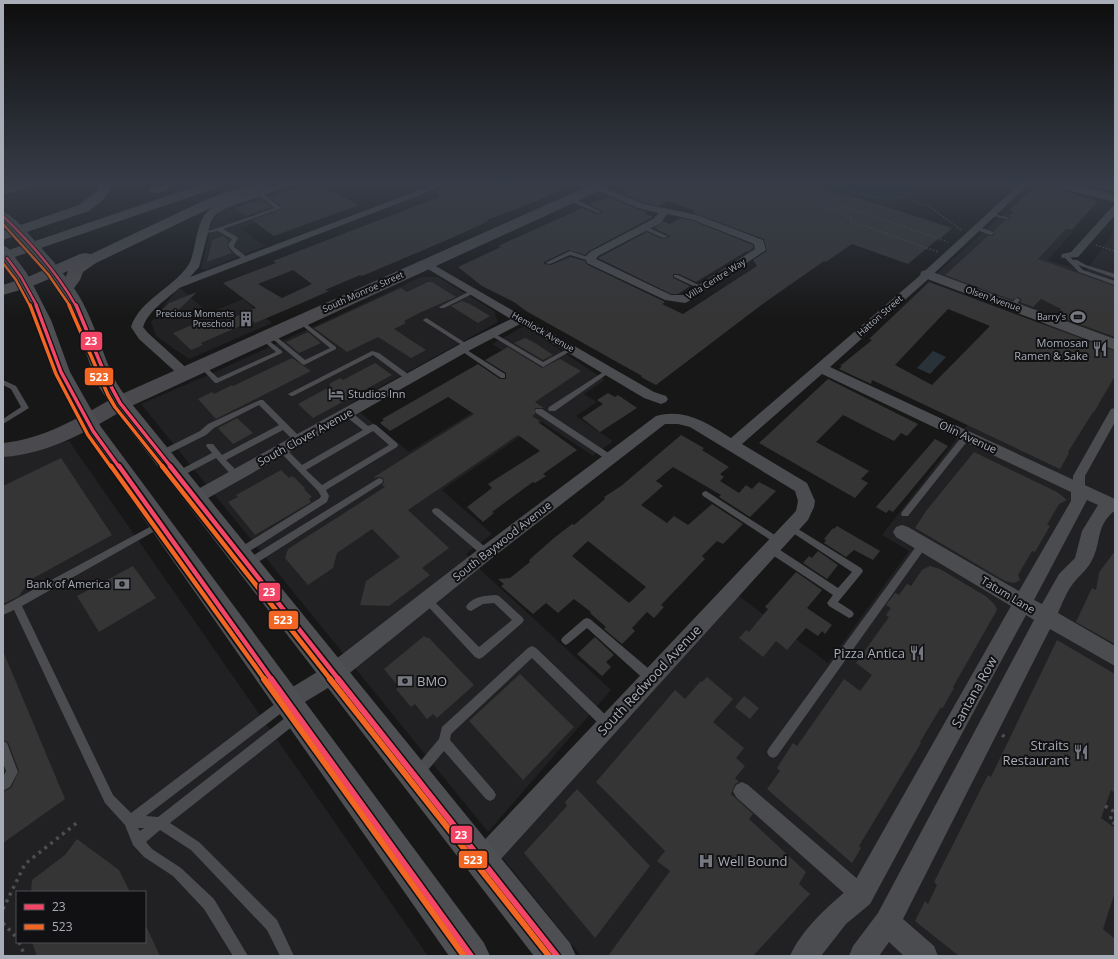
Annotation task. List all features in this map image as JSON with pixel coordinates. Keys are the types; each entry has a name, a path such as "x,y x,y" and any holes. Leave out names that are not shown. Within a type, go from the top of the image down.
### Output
{"highway":[{"path":"3,244 49,228"},
{"path":"3,250 67,228"},
{"path":"3,257 88,228"},
{"path":"3,290 147,228"},
{"path":"66,288 72,280 76,270 91,260 158,228"}],"main road":[{"path":"9,228 51,270 66,288 80,312 96,358 109,386 120,403 176,476 416,775 557,956"},
{"name":"South Monroe Street","path":"85,417 120,403 506,228"},
{"path":"3,253 23,281 43,320 61,372 85,417 159,525 293,708 471,956"},
{"path":"3,437 30,435 85,417"},
{"path":"3,450 11,450 40,442 85,417"}],"street":[{"path":"193,369 143,336 137,327 140,318 175,286 193,267 204,228"},
{"path":"175,286 329,228"},
{"path":"590,259 594,254 644,228"},
{"name":"Villa Centre Way","path":"590,259 595,264 669,298 685,299 761,250 759,242 722,228"},
{"name":"Hatton Street","path":"731,446 927,274 976,228"},
{"path":"1066,256 1074,255 1099,228"},
{"name":"Hemlock Avenue","path":"426,264 649,395 661,399"},
{"name":"Olsen Avenue","path":"927,274 1014,303 1115,345"},
{"name":"South Clover Avenue","path":"195,498 464,348 520,319"},
{"name":"Olin Avenue","path":"821,368 966,437 1114,504"},
{"name":"Santana Row","path":"804,956 837,915 861,895 1079,501 1079,476 1115,412"},
{"name":"South Baywood Avenue","path":"293,708 334,673 486,553 661,420 685,418 731,446"},
{"name":"South Redwood Avenue","path":"482,861 802,514 807,505 806,495 801,487 792,480 731,446"},
{"path":"863,956 886,922 1065,580 1082,563 1086,554 1091,531 1102,512 1114,504"},
{"name":"Tatum Lane","path":"902,532 1022,604 1115,657"},
{"path":"742,791 861,895"},
{"path":"886,922 924,956"}],"lane":[{"path":"203,233 223,228"},
{"path":"644,228 665,237"},
{"path":"976,228 991,233"},
{"path":"219,229 235,238 231,245 232,248 246,259"},
{"path":"548,263 570,253 590,259"},
{"path":"1066,256 1084,266 1115,276"},
{"path":"1066,256 1081,272 1115,283"},
{"path":"676,276 702,288"},
{"path":"442,307 474,291"},
{"path":"426,320 503,376"},
{"path":"267,336 304,363 334,348 300,321"},
{"path":"492,334 542,365 571,349"},
{"path":"193,369 217,381 280,352 267,336"},
{"path":"291,394 372,353 377,354 410,379"},
{"path":"552,409 608,371"},
{"path":"3,382 14,388 25,408 3,422"},
{"path":"160,455 205,440 211,426 260,402 299,441"},
{"path":"539,411 610,458"},
{"path":"348,413 368,430"},
{"path":"176,476 284,426"},
{"path":"301,469 373,427 394,445 321,489"},
{"path":"905,514 966,437"},
{"path":"205,440 236,475"},
{"path":"243,559 324,500 325,496 321,489 282,450"},
{"path":"243,559 379,481"},
{"path":"706,494 780,539 858,571 832,603 849,614"},
{"path":"436,511 486,553"},
{"path":"3,611 159,525"},
{"path":"780,539 839,594"},
{"path":"773,752 922,544"},
{"path":"427,600 480,654 519,620 496,599 481,600 471,607"},
{"path":"16,604 109,799 130,821 137,841 148,853 177,872 209,904 241,956"},
{"path":"566,640 587,622 651,678"},
{"path":"416,775 444,742 446,731 532,651 607,725"},
{"path":"130,821 293,708"},
{"path":"137,841 293,708"},
{"path":"444,742 490,795"},
{"path":"3,747 12,772 3,786"},
{"path":"130,821 160,822 195,846 272,925 287,956"}],"path":[{"path":"870,228 939,252"},
{"path":"907,228 949,242"},
{"path":"956,228 962,230"},
{"path":"1096,245 1115,251"},
{"path":"1105,806 1113,812 1110,820 1115,824"},
{"path":"3,908 25,864 78,822"},
{"path":"3,923 16,937"},
{"path":"19,943 25,956"}],"shaded area":[{"path":"211,228 241,228 265,246 207,269 201,269"},
{"path":"988,228 1059,228 1073,232 1048,260 1086,271 1115,230 1115,956 581,956 497,851 735,593 828,663 909,551 882,535 1046,323 936,274"},
{"path":"421,277 438,277 494,311 498,322 351,403 362,414 409,452 537,372 492,344 524,326 605,380 584,394 597,402 576,416 613,441 593,456 542,422 442,490 492,534 466,554 484,573 611,690 488,832 141,404 215,372"},
{"path":"179,287 209,313 243,299 272,323 189,359 156,336 151,322"},
{"path":"933,351 946,357 930,374 917,368"},
{"path":"69,441 428,956 3,956 3,455"}],"building":[{"path":"263,228 297,228 274,236"},
{"path":"359,228 474,228 362,276 360,275 325,290 329,291 255,323 252,321 201,343 203,345 191,350 173,333 199,322 201,324 214,321 218,324 256,308 223,283 276,263 273,261","holes":["293,270 312,284 282,298 258,284"]},
{"path":"538,228 633,228 589,251 585,255 569,250 544,262 544,264 551,265 570,257 585,261 586,264 665,302 662,304 683,314 757,266 753,260 767,251 764,239 734,228 952,228 908,264 852,244 826,262 824,261 764,303 656,385 526,311 514,302 482,286 458,267 501,247 498,246"},
{"path":"654,228 710,228 753,245 753,248 696,282 679,274 673,274 673,278 690,286 678,294 671,294 598,258 647,232 662,239 670,237"},
{"path":"997,228 1074,228 1072,230 1066,229 1038,259 1115,286 1115,337 1057,316 1061,309 1041,299 1033,307 1020,302 1022,300 1018,297 1012,300 945,275 988,236 995,234 994,231"},
{"path":"223,236 229,241 227,246 232,253 207,262 212,240"},
{"path":"428,282 432,282 456,297 419,313 404,321 406,323 394,329 426,350 411,358 378,337 347,352 314,328 401,288 407,292"},
{"path":"929,282 1115,351 1115,376 1068,452 1069,453 1060,469 872,380 871,384 839,369 842,366 840,366 872,340 869,339","holes":["948,309 990,326 932,385 895,365"]},
{"path":"197,292 173,315 158,314 169,303"},
{"path":"462,301 490,316 478,323 451,306"},
{"path":"308,332 321,343 299,353 286,342"},
{"path":"525,338 553,355 543,360 514,343"},
{"path":"508,347 542,368 560,359 581,371 535,402 544,408 535,408 535,414 532,416 577,450 543,474 546,476 535,483 533,482 492,512 494,513 483,522 467,507 492,488 488,484 540,451 518,435 408,510 449,548 422,568 430,575 389,606 360,605 366,581 400,557 372,529 337,553 333,568 308,585 285,558 288,549 385,487 382,485 384,482 383,478 374,477 474,414 448,397 390,431 380,423 384,420 382,419 478,364 500,379 506,379 506,373 485,360"},
{"path":"292,358 311,371 216,419 198,399 212,392 214,394 232,385 233,386"},
{"name":"Studios Inn","path":"375,363 392,375 313,418 298,404 331,386 329,384 340,378 343,380"},
{"path":"828,379 918,424 907,436 901,433 894,441 843,415 816,442 869,471 861,479 868,483 855,498 759,443"},
{"path":"608,393 615,397 618,395 637,408 600,432 582,418 603,404 597,400"},
{"path":"237,418 253,433 233,444 218,428"},
{"path":"681,435 704,448 702,450 729,467 720,474 724,477 720,481 739,493 746,485 752,489 759,482 776,491 750,517 719,497 721,495 673,467 656,481 663,486 641,505 667,523 674,516 688,525 712,504 743,524 723,544 717,541 702,556 705,559 661,605 664,607 654,618 647,612 632,628 635,631 622,644 604,629 606,627 590,613 591,612 574,599 558,613 546,603 533,614 501,586 504,584 498,579 510,578 530,562 529,560 554,538 572,524 574,525 605,499 604,497 621,486","holes":["588,541 646,587 629,603 572,556"]},
{"path":"935,439 948,446 893,512 889,510 886,513 876,507"},
{"path":"974,452 1057,492 1067,500 1059,504 1047,525 1050,526 1035,552 1032,551 1018,575 1020,580 1014,583 1005,581 915,528 926,511"},
{"path":"61,458 112,535 30,580 19,596 3,604 3,486"},
{"path":"281,470 289,478 292,476 295,478 305,488 304,489 312,497 309,499 311,502 255,535 228,502 238,497 236,495"},
{"path":"837,526 880,551 873,560 854,550 846,557 824,543 826,540 824,539 833,528 834,529"},
{"path":"818,551 838,565 827,579 803,563 809,556 812,558"},
{"path":"1115,551 1115,644 1076,622 1092,588 1096,590 1099,573"},
{"path":"133,566 156,598 99,632 77,596"},
{"path":"930,566 940,569 987,597 995,605 997,610 942,709 941,707 859,846 861,848 852,863 767,789 780,771 777,768 793,743 797,746 844,679 860,691 872,675 856,663 889,617 886,615 891,608 886,605 895,593 899,595 907,584 911,586 922,570"},
{"path":"796,572 822,590 807,608 832,625 825,634 822,631 818,636 806,628 787,650 776,641 763,657 739,638 746,630 749,632 768,609 765,607"},
{"path":"424,636 427,638 428,637 474,685 437,718 433,714 427,719 415,704 411,707 396,689 399,687 384,669"},
{"path":"595,637 614,655 606,662 611,667 602,676 577,654"},
{"path":"1057,640 1115,674 1115,793 1111,790 1101,818 1115,828 1115,892 1103,929 1115,939 1115,956 959,956 915,921 925,901 928,904 937,885 934,882 988,775 991,777"},
{"path":"3,651 65,799 3,843 3,792 11,788 19,771 8,742 3,740"},
{"path":"520,674 574,727 523,780 469,721"},
{"path":"707,677 733,699 713,722 744,748 736,758 745,766 735,778 739,782 735,784 731,794 753,814 749,819 806,872 799,884 810,894 753,956 608,956 670,871 657,861 665,851 596,782 675,690 685,699 701,681 702,682"},
{"path":"744,696 759,708 750,719 735,707"},
{"path":"577,789 650,866 595,938 524,853 567,806 565,802"},
{"path":"77,839 119,870 130,891 31,891 32,880 65,855"},
{"path":"146,926 160,956 37,956 32,943 146,943"}],"transit line":[{"name":"523","path":"7,228 40,263 64,296 76,320 96,370 115,407 549,956"},
{"name":"23","path":"15,228 43,258 70,294 82,318 107,379 120,403 557,956"},
{"name":"23","path":"7,258 21,277 35,302 43,320 61,372 93,431 471,956"},
{"name":"523","path":"3,263 16,280 30,305 56,374 88,435 464,956"}],"place":[{"name":"Barry's","path":"1078,317"},
{"name":"Precious Moments Preschool","path":"246,319"},
{"name":"Momosan Ramen & Sake","path":"1100,349"},
{"name":"Studios Inn","path":"336,394"},
{"name":"Bank of America","path":"122,584"},
{"name":"Pizza Antica","path":"917,653"},
{"name":"BMO","path":"405,681"},
{"name":"Straits Restaurant","path":"1081,752"},
{"name":"Well Bound","path":"706,861"}]}
